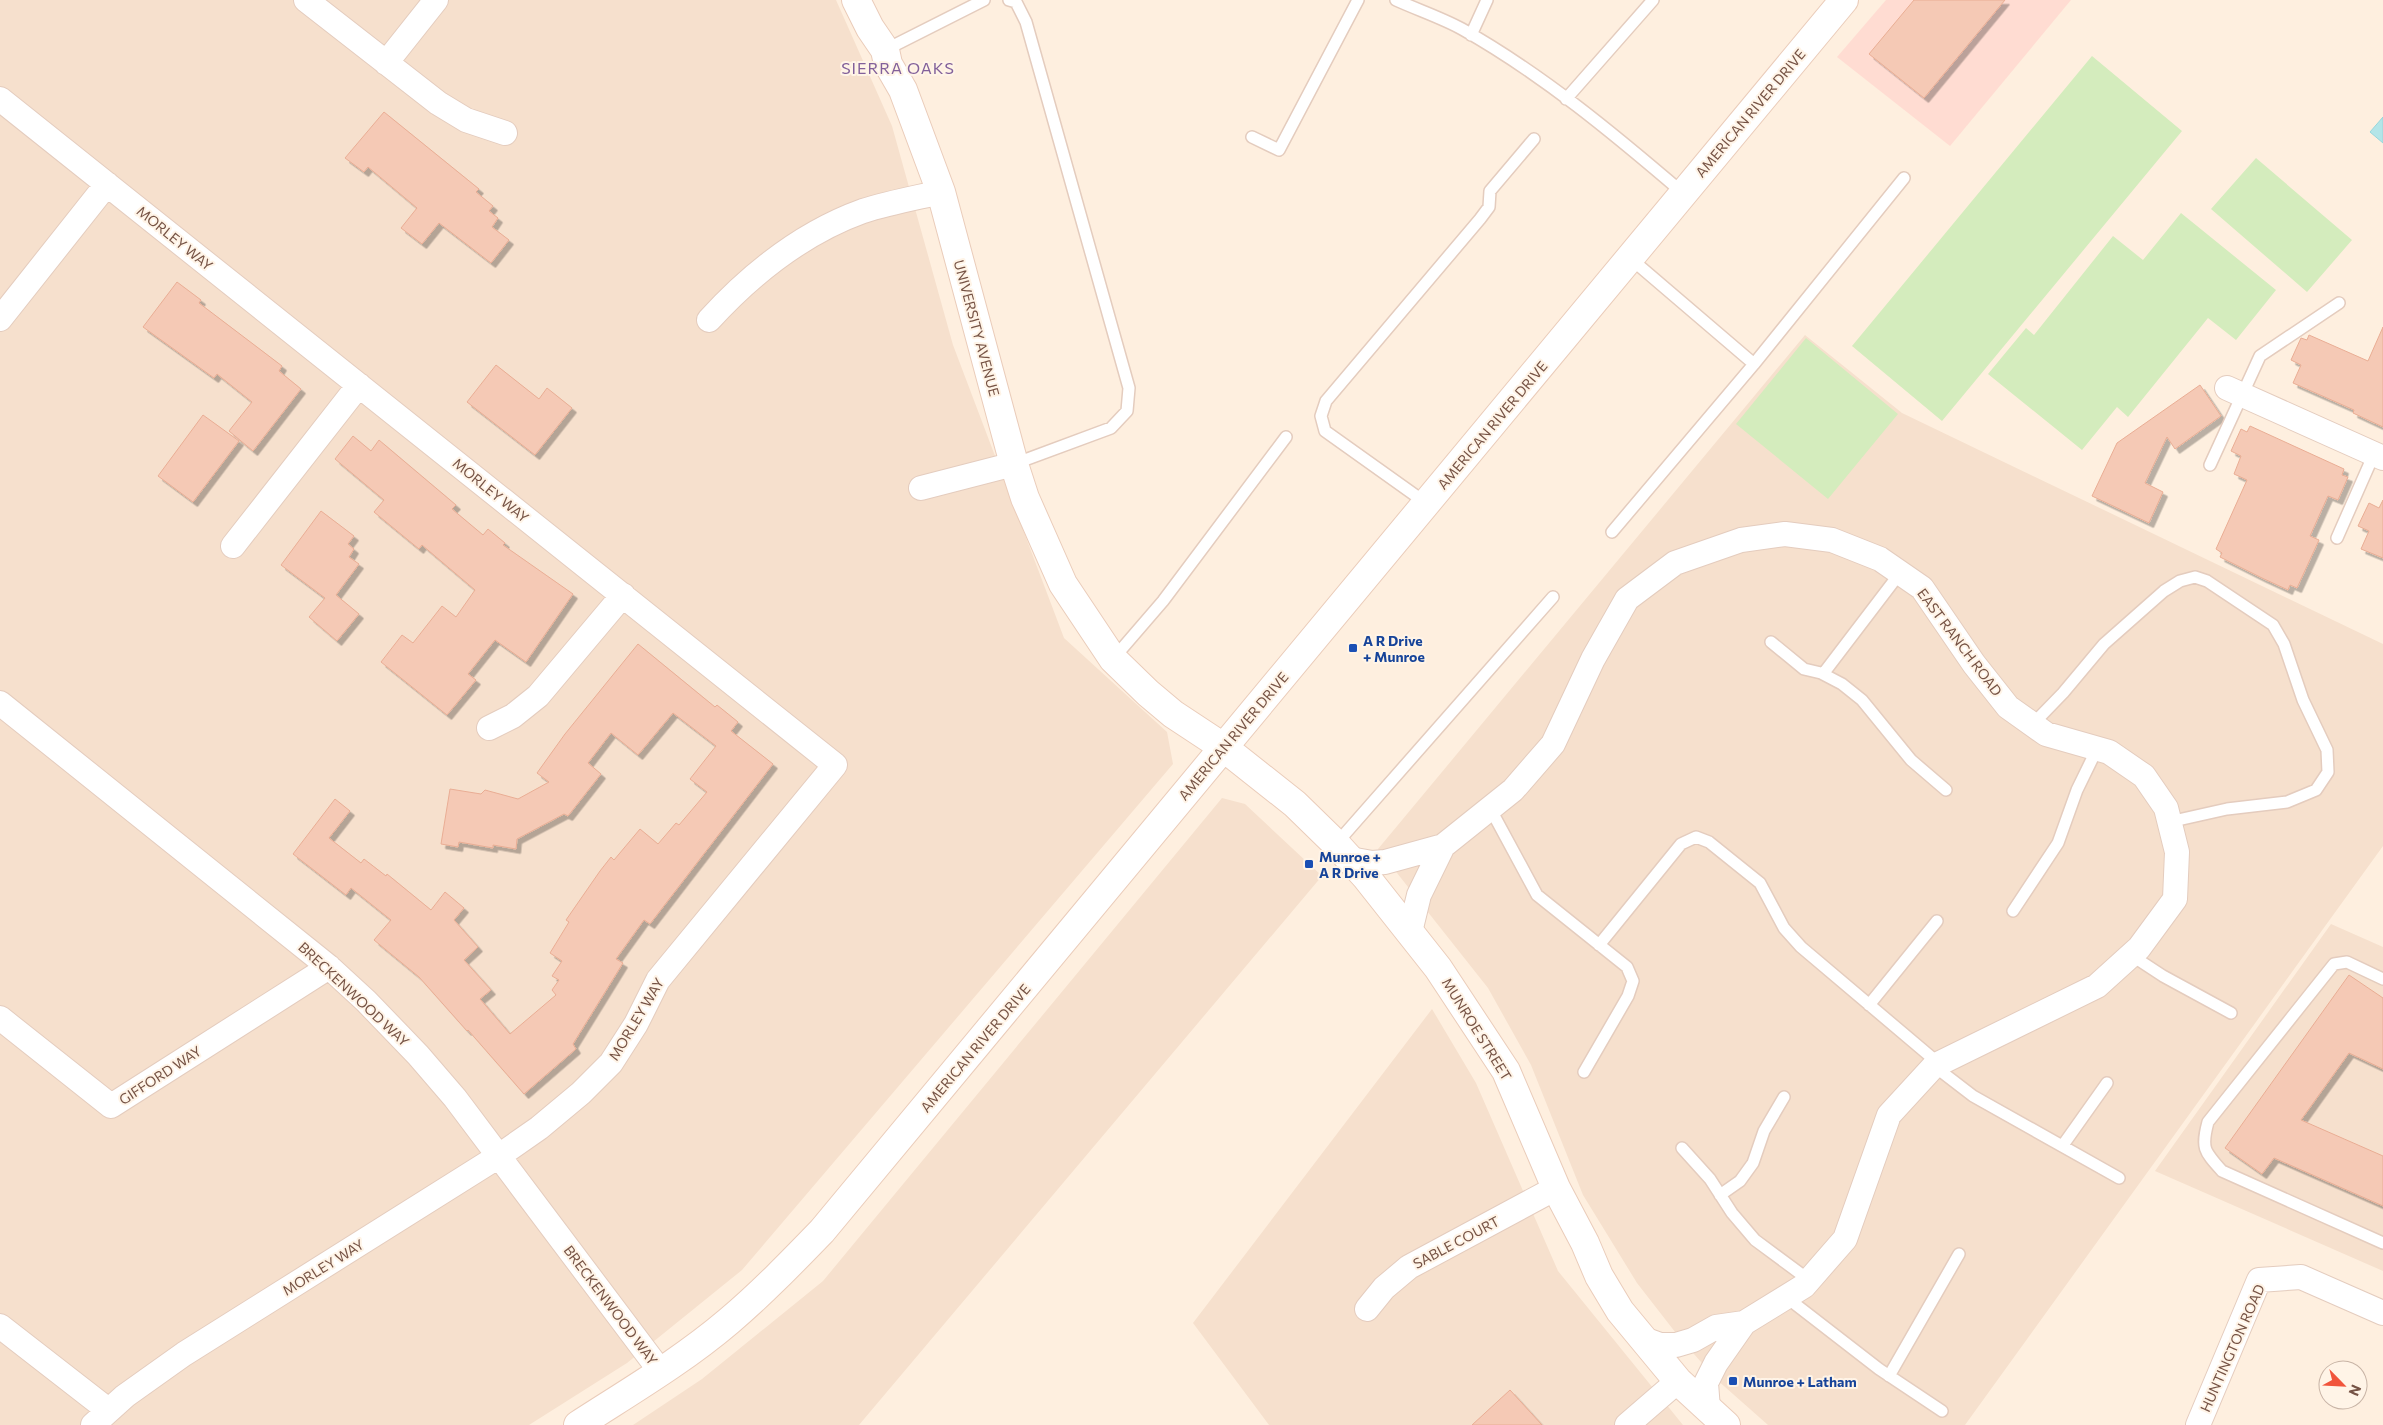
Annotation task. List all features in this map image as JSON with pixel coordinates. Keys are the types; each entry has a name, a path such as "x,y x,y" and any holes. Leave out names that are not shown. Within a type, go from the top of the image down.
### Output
{"street":[{"path":"306,0 438,103 466,120 505,133"},
{"path":"386,63 436,0"},
{"name":"UNIVERSITY AVENUE","path":"856,0 870,28 885,50 888,64 903,90 940,192 1014,464 1025,498 1063,584 1113,659 1173,714 1223,747"},
{"name":"AMERICAN RIVER DRIVE","path":"578,1425 661,1372 729,1321 785,1270 822,1231 977,1047 1223,747 1427,504 1844,0"},
{"name":"MORLEY WAY","path":"0,99 835,764 658,980 636,1024 610,1063 574,1099 539,1128 499,1156 150,1376 101,1418"},
{"path":"0,319 107,184"},
{"path":"709,320 737,289 766,265 821,230 864,211 940,192"},
{"path":"233,546 359,385"},
{"path":"2235,391 2379,456"},
{"path":"921,488 1014,464"},
{"name":"EAST RANCH ROAD","path":"1343,852 1372,863 1384,862 1443,846 1513,790 1553,744 1593,658 1627,599 1676,563 1741,540 1784,534 1832,540 1880,559 1922,588 1974,664 2008,707 2046,734 2109,752 2144,776 2166,808 2177,852 2175,899 2131,955 2097,986 1936,1064 1889,1115 1845,1239 1804,1286 1744,1323 1716,1363 1706,1382 1717,1417"},
{"path":"489,728 513,716 538,696 623,595"},
{"name":"BRECKENWOOD WAY","path":"0,703 329,967 366,1001 418,1055 499,1156 661,1372"},
{"name":"MUNROE STREET","path":"1223,747 1295,804 1343,852 1438,968 1506,1071 1556,1188 1585,1243 1599,1276 1620,1311 1678,1381 1717,1417"},
{"name":"EAST RANCH ROAD","path":"1410,932 1418,895 1443,846"},
{"name":"GIFFORD WAY","path":"0,1018 111,1106 329,967"},
{"name":"SABLE COURT","path":"1367,1309 1384,1288 1408,1267 1556,1188"},
{"name":"HUNTINGTON ROAD","path":"2198,1425 2259,1280 2301,1277 2383,1313"},
{"path":"1641,1338 1660,1345 1676,1346 1693,1340 1716,1327 1744,1323"},
{"path":"0,1326 101,1418"},
{"path":"1627,1425 1678,1381"}],"lane":[{"path":"885,50 984,0"},
{"path":"1009,0 1016,2 1026,22 1129,388 1130,400 1128,411 1111,428 1014,464"},
{"path":"1252,137 1280,150 1358,0"},
{"path":"1396,0 1471,35 1566,99 1683,193"},
{"path":"1471,35 1487,0"},
{"path":"1566,99 1653,0"},
{"path":"1427,504 1324,431 1321,416 1326,400 1480,220 1488,207 1490,191 1534,139"},
{"path":"1612,532 1754,364 1904,178"},
{"path":"1630,258 1754,364"},
{"path":"2210,465 2235,391 2260,356 2339,303"},
{"path":"1113,659 1163,600 1286,437"},
{"path":"2337,538 2379,456"},
{"path":"1823,674 1900,573"},
{"path":"2032,724 2063,693 2104,644 2164,591 2180,581 2195,577 2207,580 2273,625 2284,644 2302,700 2327,750 2328,772 2316,790 2287,802 2226,809 2169,822"},
{"path":"1343,852 1553,597"},
{"path":"1771,642 1804,669 1823,674 1842,684 1862,700 1910,760 1946,790"},
{"path":"2013,911 2058,843 2077,790 2097,749"},
{"path":"1490,808 1537,894 1627,967 1633,980 1628,996 1584,1072"},
{"path":"1599,945 1681,844 1696,837 1709,842 1760,883 1784,928 1801,947 1973,1096 2119,1178"},
{"path":"1869,1005 1937,921"},
{"path":"2131,955 2163,976 2231,1013"},
{"path":"2383,979 2347,962 2334,964 2208,1122 2203,1142 2206,1153 2222,1171 2383,1243"},
{"path":"2063,1145 2108,1083"},
{"path":"1720,1195 1740,1182 1754,1163 1764,1131 1784,1097"},
{"path":"1682,1148 1710,1179 1732,1213 1755,1240 1809,1280"},
{"path":"1889,1376 1959,1254"},
{"path":"1786,1297 1889,1376 1942,1411"}],"shaded area":[{"path":"0,0 836,0 892,126 953,345 1064,638 1167,732 1173,764 742,1270 627,1363 529,1425 0,1425"},
{"path":"1886,0 2071,0 1950,146 1837,57"},
{"path":"1805,335 1902,413 2383,644 2383,846 1965,1425 1768,1425 1716,1379 1679,1337 1637,1283 1583,1195 1531,1065 1488,988 1378,849"},
{"path":"1222,798 1245,804 1322,876 859,1425 633,1425 702,1379 823,1281"},
{"path":"2331,924 2383,947 2383,1271 2155,1171"},
{"path":"1432,1009 1476,1083 1558,1271 1683,1425 1269,1425 1193,1323"}],"green space":[{"path":"2092,56 2182,131 1942,421 1852,346"},
{"path":"2256,158 2352,240 2307,292 2211,209"},
{"path":"2181,213 2276,290 2236,340 2208,318 2128,417 2117,407 2082,450 1988,374 2026,328 2034,335 2113,236 2143,260"},
{"path":"1806,338 1898,414 1828,499 1736,424"}],"water":[{"path":"2383,117 2383,143 2370,132"}],"building":[{"path":"1914,0 2005,0 1924,98 1869,54"},
{"path":"384,112 479,189 476,192 493,206 489,211 498,218 492,227 509,240 491,263 439,223 422,244 401,228 417,208 368,167 364,172 345,158"},
{"path":"177,282 201,300 199,303 282,366 279,371 301,389 253,451 229,431 252,402 217,374 214,378 143,327"},
{"path":"2383,327 2383,427 2353,413 2354,410 2293,383 2301,365 2291,360 2301,338 2307,340 2309,335 2368,361"},
{"path":"496,365 539,399 547,388 572,408 535,455 467,402"},
{"path":"2200,385 2221,416 2175,449 2167,437 2145,483 2163,492 2149,523 2092,496 2117,443"},
{"path":"203,415 239,441 193,502 158,476"},
{"path":"2250,426 2344,469 2342,475 2348,477 2338,500 2328,496 2310,536 2319,540 2297,588 2290,585 2288,590 2262,578 2220,557 2222,553 2216,549 2247,480 2234,474 2241,456 2231,451 2241,429 2247,432"},
{"path":"353,436 371,451 379,440 456,505 452,509 483,535 488,529 505,543 503,545 573,594 526,662 495,640 468,674 476,680 447,715 381,662 402,635 413,643 442,606 456,617 475,590 422,545 419,549 374,512 384,500 335,459"},
{"path":"2383,500 2383,558 2361,549 2369,531 2358,526 2369,503 2379,508"},
{"path":"321,511 354,536 348,544 354,549 349,557 359,564 336,595 359,614 337,641 309,617 325,598 281,565"},
{"path":"638,644 715,707 717,705 738,722 731,731 773,764 650,924 644,920 616,959 623,963 573,1044 576,1049 524,1094 419,977 374,940 391,920 351,888 346,895 293,854 335,799 350,811 329,838 361,863 364,859 386,876 387,874 431,910 445,892 464,908 454,920 478,947 464,960 491,990 480,999 510,1034 556,995 552,990 559,980 552,976 562,961 550,953 569,922 566,920 600,871 611,857 614,860 640,829 658,844 676,823 679,825 707,792 690,779 716,746 673,713 638,755 611,733 588,763 601,774 568,816 564,814 517,839 516,849 493,845 493,848 459,842 458,847 441,844 450,789 481,794 485,790 518,799 549,782 537,773 565,734"},
{"path":"2349,975 2383,998 2383,1069 2349,1053 2301,1120 2383,1156 2383,1206 2274,1158 2262,1174 2225,1148"},
{"path":"1510,1390 1542,1425 1472,1425"}],"place":[{"name":"A R Drive + Munroe","path":"1353,648"},
{"name":"Munroe + A R Drive","path":"1309,864"},
{"name":"Munroe + Latham","path":"1733,1381"}],"district":[{"name":"SIERRA OAKS","path":"898,67"}]}
